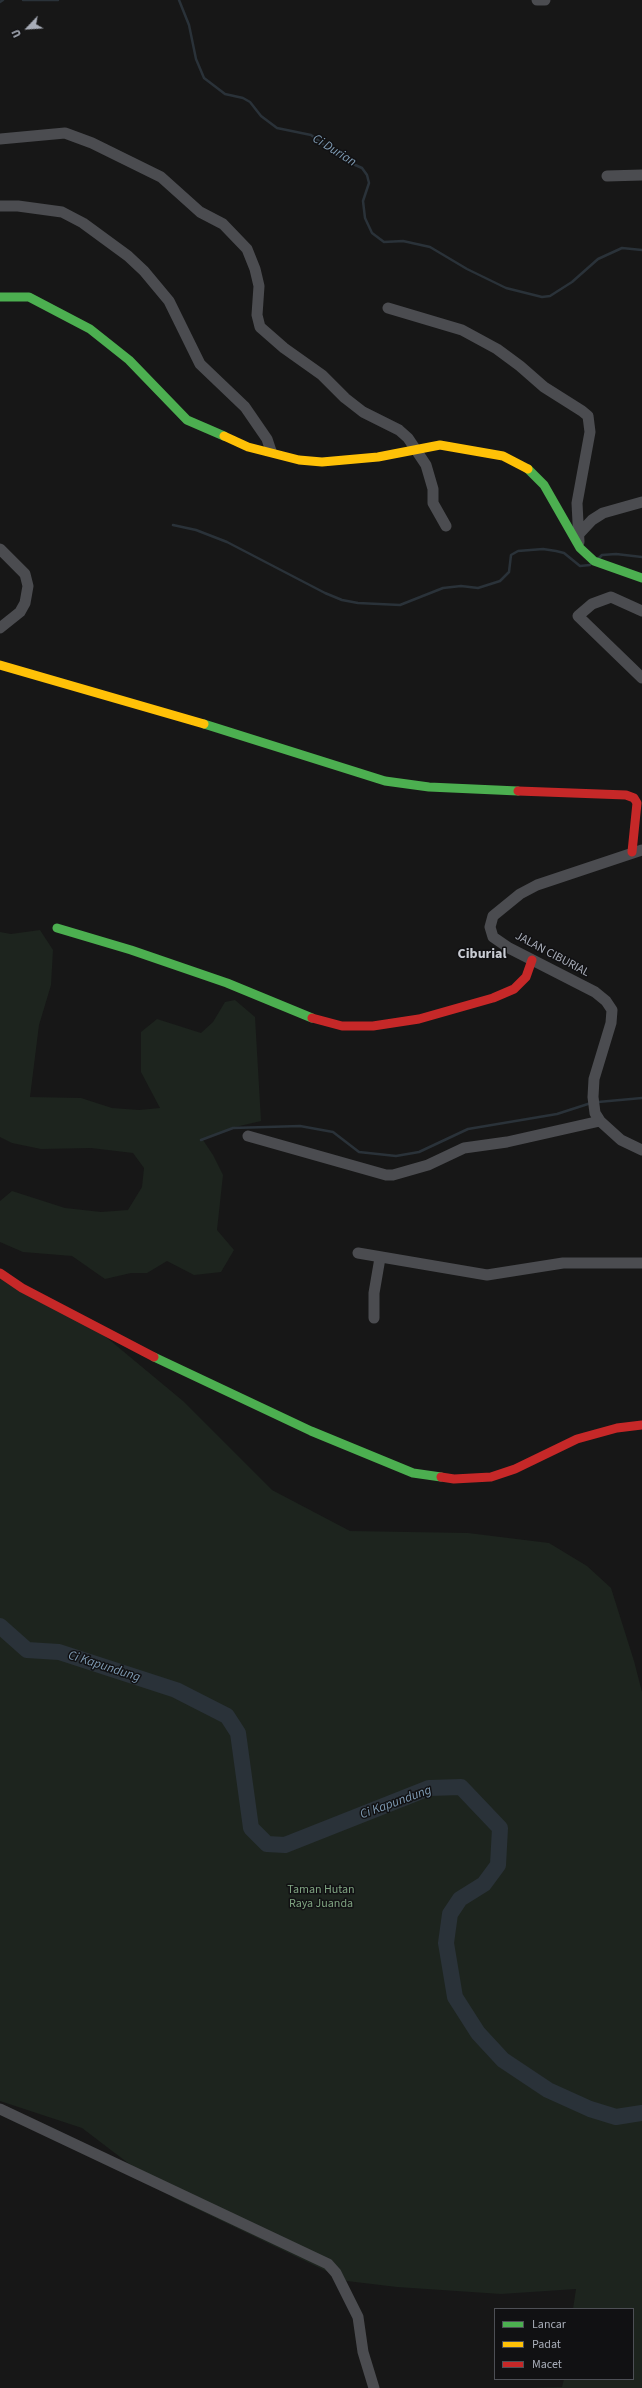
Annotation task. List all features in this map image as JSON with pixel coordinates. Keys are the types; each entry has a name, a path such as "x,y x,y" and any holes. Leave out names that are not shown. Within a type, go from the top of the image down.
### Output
{"street":[{"path":"536,0 544,0"},
{"path":"0,139 65,133 92,143 161,177 200,212 223,224 247,249 255,269 259,286 257,315 260,327 284,348 322,375 351,403 364,412 399,430 417,449 426,465 433,489 433,503 446,526"},
{"path":"607,176 642,175"},
{"path":"0,206 18,206 62,212 83,223 128,256 144,271 169,301 200,364 245,407 267,439 271,451"},
{"path":"0,297 29,297 90,329 129,360 187,420 248,446 271,451 299,460 322,462 364,459 440,446 463,448 503,456 530,470 551,494 580,548 594,561 606,567 642,578"},
{"path":"388,308 462,330 497,349 520,366 544,387 582,410 588,416 590,432 578,497 578,535 580,548"},
{"path":"578,535 592,520 603,512 642,502"},
{"path":"0,549 25,574 28,586 25,603 20,612 0,628"},
{"path":"642,611 611,596 592,604 578,616 642,678"},
{"path":"0,665 150,707 385,781 429,787 626,795 634,798 637,803 637,851"},
{"name":"JALAN CIBURIAL","path":"637,851 537,885 515,897 493,916 490,927 493,936 509,948 595,992 606,1001 612,1010 608,1037 594,1079 593,1096 595,1113 600,1121 621,1140 642,1150"},
{"path":"57,928 131,950 226,983 306,1016 342,1026 373,1026 419,1019 492,998 514,989 521,983 526,977 532,960"},
{"path":"248,1136 386,1175 393,1175 428,1166 464,1148 507,1142 600,1121"},
{"path":"358,1253 380,1258 407,1260 487,1276 563,1263 642,1263"},
{"path":"374,1318 375,1289 380,1258"},
{"path":"0,1273 22,1288 136,1348 311,1431 412,1473 454,1479 490,1477 515,1470 577,1439 617,1428 642,1426"},
{"path":"0,2109 328,2264 336,2272 358,2317 363,2352 374,2388"}],"green space":[{"path":"40,930 53,950 51,985 39,1025 30,1097 81,1098 112,1108 139,1110 160,1108 141,1072 141,1032 157,1019 201,1033 213,1022 225,1002 235,1000 255,1017 261,1121 231,1128 203,1140 213,1155 223,1175 217,1230 234,1250 221,1272 194,1275 167,1261 147,1273 131,1273 105,1279 72,1256 23,1252 0,1242 0,1201 12,1191 65,1208 101,1212 128,1210 142,1187 144,1168 133,1153 91,1148 41,1149 12,1143 0,1137 0,932 11,934"},
{"name":"Taman Hutan Raya Juanda","path":"0,1276 94,1327 183,1401 272,1490 350,1531 468,1533 549,1543 587,1566 611,1588 642,1692 642,2388 529,2388 562,2387 564,2380 634,2380 634,2308 573,2308 576,2289 501,2294 397,2287 347,2281 174,2198 82,2128 0,2101"}],"waterway":[{"name":"Ci Durian","path":"23,0 58,0"},
{"name":"Ci Durian","path":"179,0 189,25 196,59 204,78 225,94 243,98 250,102 261,116 277,128 311,135 344,160 362,168 367,175 369,183 363,201 365,218 372,233 384,242 403,241 430,247 467,269 506,288 542,297 550,296 572,282 598,259 622,248 642,250"},
{"path":"173,525 196,530 227,542 325,593 342,600 358,603 400,605 443,588 461,586 478,588 500,581 509,572 511,555 518,551 543,549 556,551 564,553 580,566 590,565"},
{"path":"599,558 602,555 616,554 642,557"},
{"path":"598,1102 642,1098"},
{"path":"201,1140 233,1128 300,1126 333,1132 359,1152 396,1156 419,1152 468,1129 557,1114 591,1103"},
{"name":"Ci Kapundung","path":"0,1626 27,1650 59,1652 176,1690 227,1716 238,1733 251,1828 267,1844 285,1845 429,1788 461,1787 500,1828 498,1865 484,1884 460,1899 450,1914 446,1943 455,1997 478,2033 503,2060 548,2090 590,2109 616,2117 642,2113"}],"traffic: fast":[{"path":"0,297 29,297 90,329 129,360 187,420 224,436"},
{"path":"528,469 544,485 580,548 594,561 642,578"},
{"path":"204,724 385,781 429,787 518,791"},
{"path":"57,928 131,950 227,983 312,1018"},
{"path":"154,1357 311,1431 413,1473 441,1477"}],"traffic: slow":[{"path":"224,436 248,447 299,460 322,462 378,457 440,445 503,456 528,469"},
{"path":"0,665 204,724"}],"traffic: jam":[{"path":"518,791 626,795 634,798 637,803 632,852"},
{"path":"312,1018 342,1026 373,1026 419,1019 493,998 514,989 526,977 532,960"},
{"path":"0,1273 22,1288 154,1357"},
{"path":"441,1477 454,1479 491,1477 515,1469 577,1439 617,1428 642,1425"}],"district":[{"name":"Ciburial","path":"482,955"}]}
